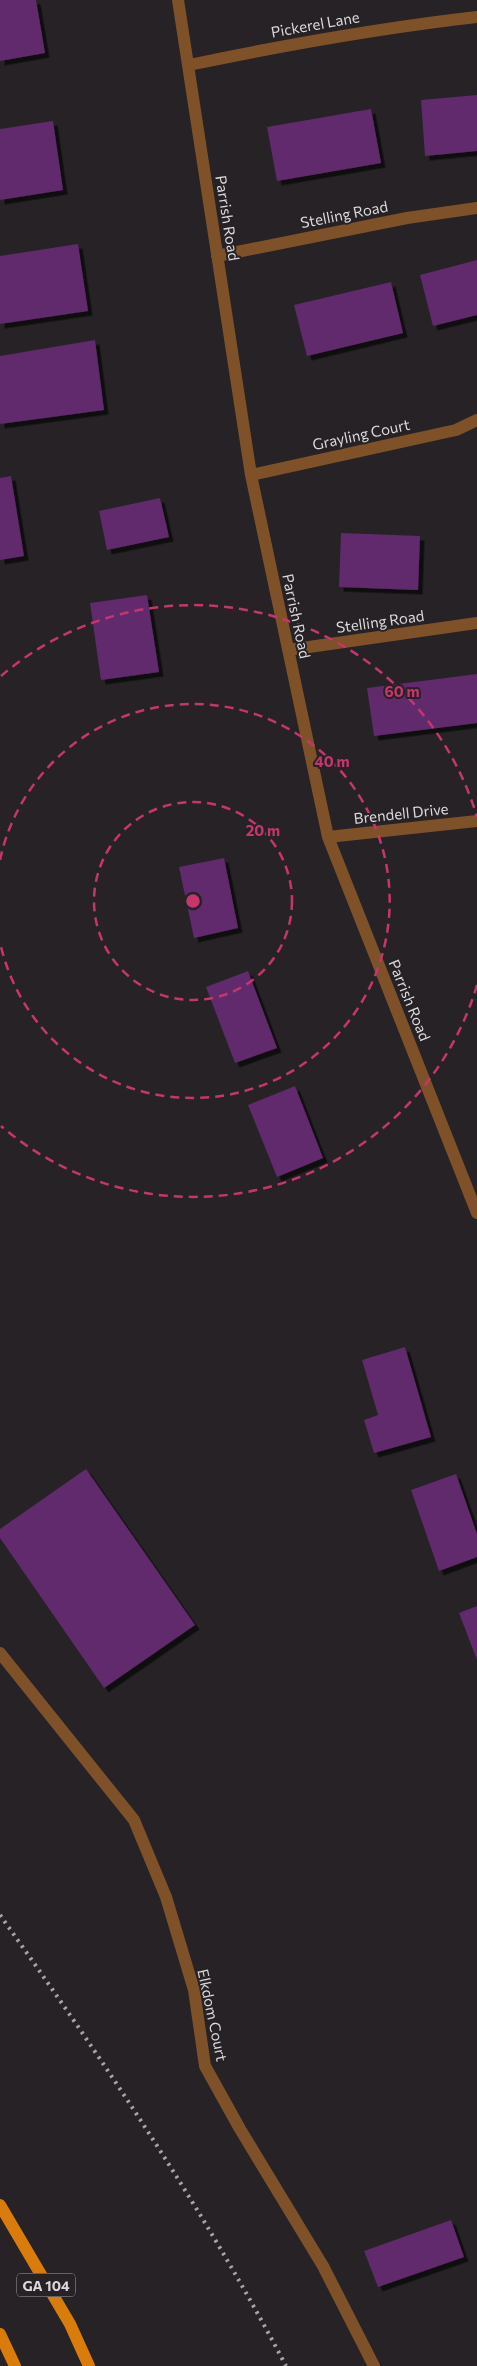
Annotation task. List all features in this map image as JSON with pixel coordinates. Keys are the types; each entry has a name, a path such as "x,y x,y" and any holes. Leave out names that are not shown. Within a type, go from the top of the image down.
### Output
{"main road":[{"name":"GA 104","path":"0,2205 70,2324 89,2366"},
{"path":"0,2334 15,2366"}],"street":[{"name":"Parrish Road","path":"178,0 250,475 328,837 477,1214"},
{"name":"Pickerel Lane","path":"189,65 293,43 398,26 477,17"},
{"name":"Stelling Road","path":"218,256 407,218 477,208"},
{"name":"Grayling Court","path":"250,475 456,430 477,420"},
{"name":"Stelling Road","path":"288,650 477,623"},
{"name":"Brendell Drive","path":"328,837 477,821"},
{"name":"Elkdom Court","path":"0,1653 134,1820 166,1897 194,1990 205,2066 240,2129 323,2266 374,2366"}],"building":[{"path":"0,0 36,0 45,53 0,61"},
{"path":"477,95 477,151 425,156 421,100"},
{"path":"371,109 381,163 277,181 267,127"},
{"path":"53,121 63,190 0,200 0,129"},
{"path":"78,244 88,311 0,324 0,256"},
{"path":"477,260 477,315 433,326 420,275"},
{"path":"391,282 403,333 307,356 294,305"},
{"path":"95,340 104,410 0,424 0,356"},
{"path":"11,476 24,556 0,560 0,478"},
{"path":"160,498 169,537 107,550 99,511"},
{"path":"341,533 420,536 418,590 339,587"},
{"path":"147,595 159,672 101,680 90,603"},
{"path":"477,674 477,723 374,736 367,688"},
{"path":"224,858 238,928 194,938 179,867"},
{"path":"248,971 277,1048 235,1063 206,987"},
{"path":"295,1086 323,1158 277,1177 248,1105"},
{"path":"405,1347 431,1437 374,1453 364,1420 378,1415 362,1360"},
{"path":"86,1469 195,1625 104,1688 0,1538 0,1529"},
{"path":"456,1474 477,1534 477,1557 439,1571 411,1490"},
{"path":"477,1606 477,1660 459,1613"},
{"path":"451,2220 464,2257 378,2287 364,2251"}],"railway":[{"path":"0,1915 114,2080 186,2192 221,2249 286,2366"}]}
